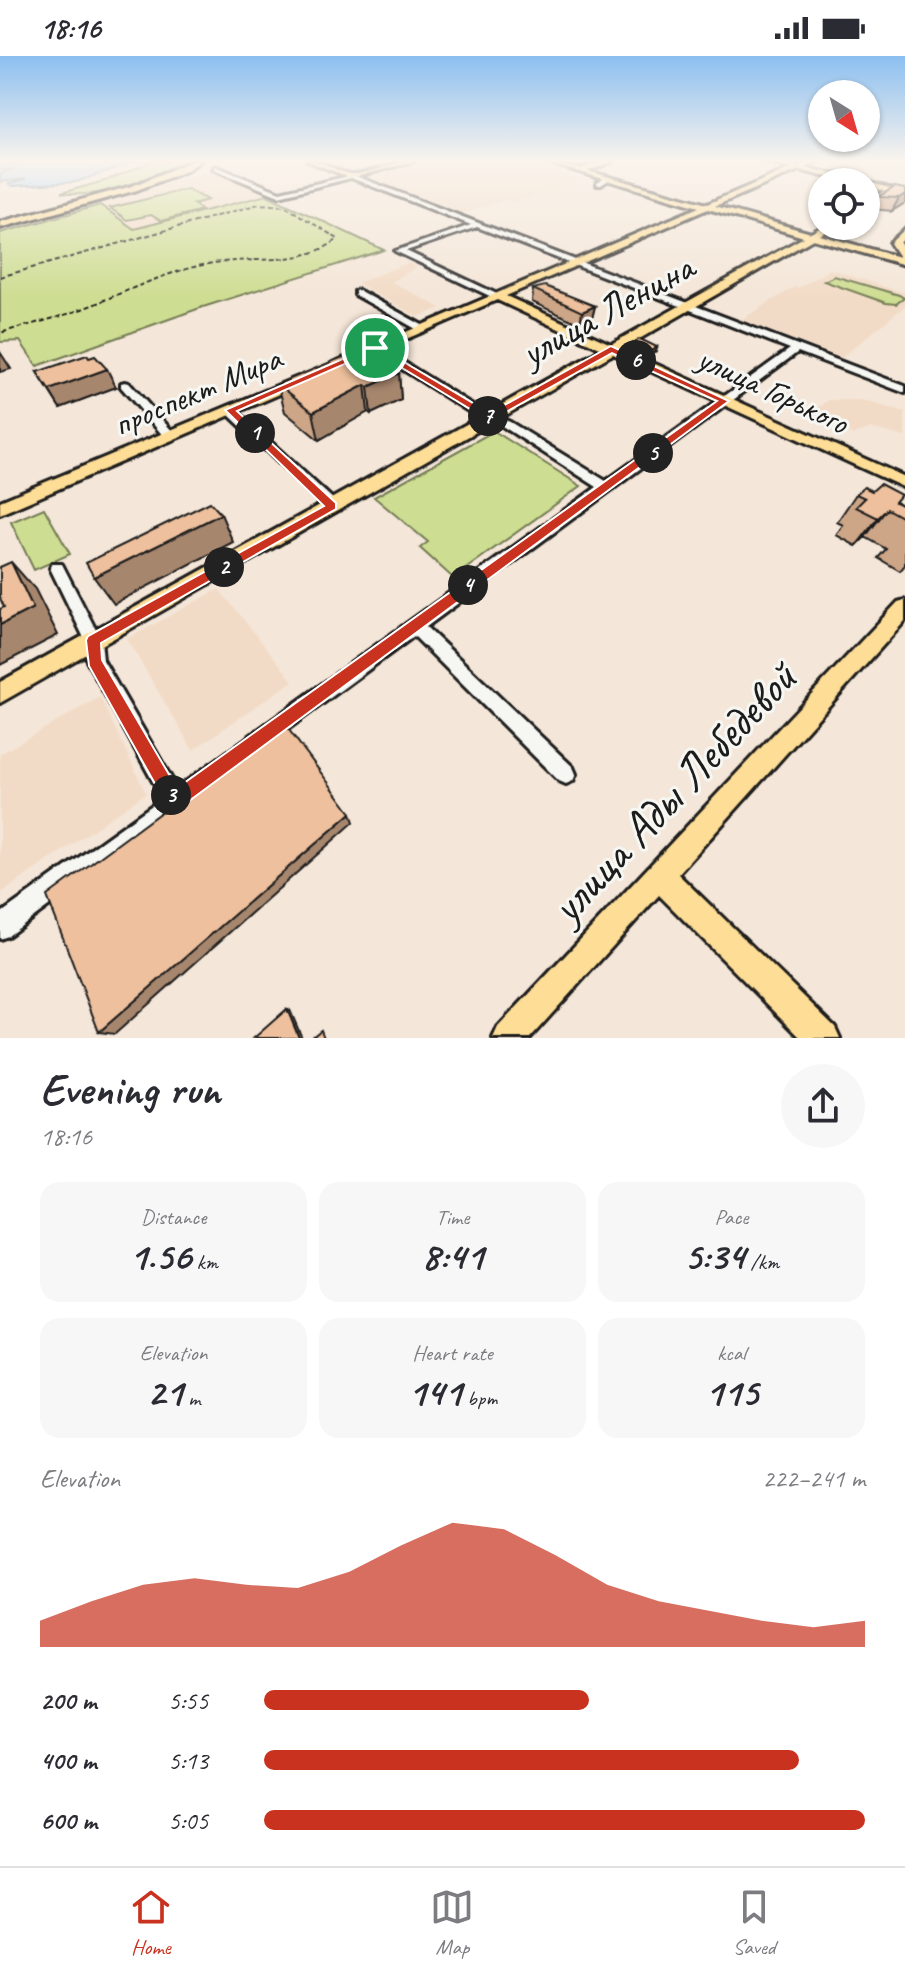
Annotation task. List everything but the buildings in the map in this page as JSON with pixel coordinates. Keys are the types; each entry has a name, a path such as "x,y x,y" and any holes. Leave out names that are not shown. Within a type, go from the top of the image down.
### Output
{"main road":[{"path":"0,225 63,207"},
{"path":"707,207 808,235"},
{"name":"проспект Мира","path":"332,366 707,207"},
{"path":"904,257 895,243 905,232"},
{"name":"улица Ленина","path":"0,693 808,239"},
{"path":"827,240 904,257"},
{"name":"улица Горького","path":"497,296 905,483"},
{"name":"проспект Мира","path":"0,508 317,373"},
{"name":"улица Ады Лебедевой","path":"509,1038 905,608"},
{"path":"658,874 824,1038"}],"street":[{"path":"430,207 905,390"},
{"name":"улица Горького","path":"477,225 399,251 497,296"},
{"path":"358,293 421,328"},
{"path":"375,348 605,486"},
{"path":"0,928 797,348"},
{"path":"125,385 170,436"},
{"path":"230,410 332,506"},
{"path":"57,568 93,640 95,661 174,801"},
{"path":"415,626 566,774"}],"shaded area":[{"path":"103,207 221,207 134,229"},
{"path":"444,207 484,207 461,214"},
{"path":"408,263 416,267 392,282 441,308 418,317 357,283"},
{"path":"830,269 905,293 905,306 841,358 741,320 794,287 798,288"},
{"path":"829,400 860,400 905,412 905,437 871,428 852,435 809,414"},
{"path":"219,589 293,681 193,750 127,639"},
{"path":"100,697 146,793 0,894 0,754"}],"green space":[{"path":"93,207 103,207 134,229 221,207 292,207 384,250 203,307 37,366 20,341 0,342 0,233"},
{"path":"197,207 202,210 161,221 151,215 127,220 110,208"},
{"path":"834,276 904,298 896,304 886,303 824,281"},
{"path":"494,431 581,486 453,578 420,548 428,542 374,497"},
{"path":"44,508 70,554 34,570 11,522"}],"railway":[{"path":"0,277 249,207"},
{"path":"0,333 72,313 192,268 309,254 338,239 286,207"}],"route":[{"path":"375,348 475,411 490,417 611,349 724,401 174,801 95,661 93,640 332,506 230,410 375,348"}]}
